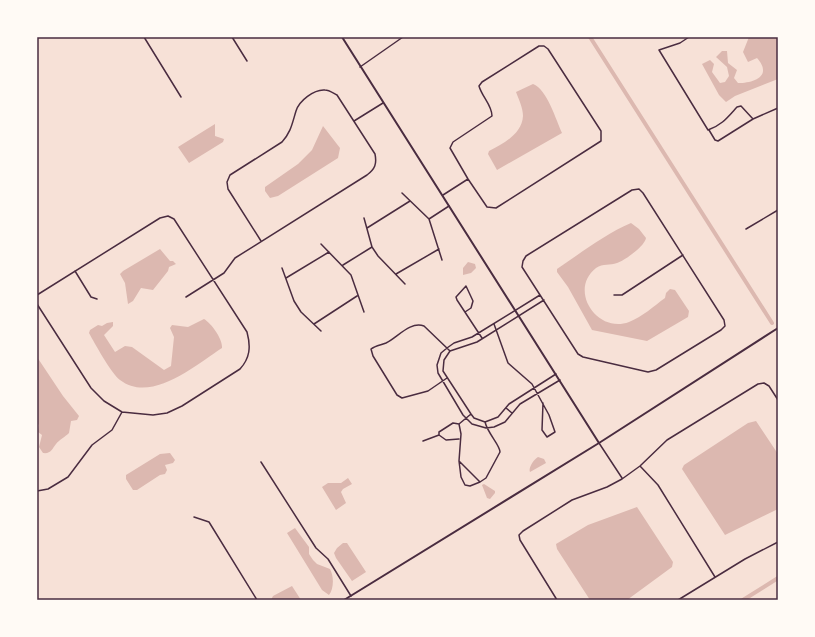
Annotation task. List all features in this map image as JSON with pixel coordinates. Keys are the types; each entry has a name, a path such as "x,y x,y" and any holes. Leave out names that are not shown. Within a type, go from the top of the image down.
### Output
{"main road":[{"path":"342,37 599,443"},
{"path":"344,600 599,443 778,328"}],"street":[{"path":"144,37 181,97"},
{"path":"232,37 247,61"},
{"path":"360,67 403,37"},
{"path":"689,37 680,43 659,50 715,140 718,140 753,118 778,108"},
{"path":"539,46 544,46 548,49 601,131 601,141 496,208 487,207 483,204 468,180 450,148 453,142 492,116 492,110 480,92 479,86 488,78 539,46"},
{"path":"186,297 224,273 235,258 368,176 374,169 376,161 374,154 337,95 327,90 318,90 302,102 296,110 288,136 282,142 230,175 226,182 228,189 261,241"},
{"path":"354,121 383,103"},
{"path":"708,130 724,123 737,107 741,106 753,118"},
{"path":"443,195 468,180"},
{"path":"639,189 683,255 724,320 725,326 656,370 648,372 582,357 578,354 522,267 522,261 526,256 632,190 639,189"},
{"path":"402,193 429,219 442,260"},
{"path":"367,228 410,201"},
{"path":"429,219 450,206"},
{"path":"746,229 778,210"},
{"path":"37,295 160,218 168,216 174,219 247,332 250,351 246,363 182,406 166,413 153,415 122,412 104,401 92,388 37,304"},
{"path":"364,218 372,247 378,256 405,284"},
{"path":"321,244 351,274 357,296 364,312"},
{"path":"343,265 372,247"},
{"path":"396,274 439,249"},
{"path":"286,278 329,252"},
{"path":"614,295 622,295 683,255"},
{"path":"282,268 294,301 321,331"},
{"path":"75,271 91,297 97,299"},
{"path":"465,312 471,308 473,301 466,286 456,296 465,312 482,338"},
{"path":"540,295 479,333 447,348 441,353 437,364 438,373 442,382 466,418 472,424 486,428 505,422 520,404 560,380"},
{"path":"314,324 357,296"},
{"path":"544,300 482,338 450,351 444,360 443,371 474,418 485,422 498,417 514,400 556,374"},
{"path":"494,323 508,362 529,381 550,415 555,430 554,434 547,437 542,430 543,404"},
{"path":"447,378 428,391 402,398 397,395 373,356 371,349 386,343 408,328 416,325 424,326 450,351"},
{"path":"557,600 520,540 519,535 522,531 572,500 607,487 622,478 640,466 667,440 758,384 764,382 769,386 778,400"},
{"path":"506,408 512,413"},
{"path":"37,491 48,489 68,477 92,445 112,430 122,412"},
{"path":"423,441 439,435 439,432 452,423 459,424 471,414"},
{"path":"459,424 459,461 461,477 463,482 468,486 480,482 486,478 500,452 500,448 490,436 486,428 485,422"},
{"path":"439,435 446,440 459,439"},
{"path":"599,443 622,478"},
{"path":"459,461 480,482"},
{"path":"261,462 316,548 328,559 351,596"},
{"path":"640,466 658,485 715,577"},
{"path":"194,517 208,522 257,600"},
{"path":"678,600 745,558 778,542"}],"shaded area":[{"path":"749,37 778,37 778,79 735,96 726,102 719,95 702,64 710,60 714,64 712,72 720,83 725,82 729,76 727,67 716,57 722,51 727,51 728,63 737,70 734,78 738,83 755,80 760,77 763,70 757,58 748,62 743,52"},
{"path":"533,84 543,92 547,98 562,133 497,170 488,154 489,151 506,142 519,128 522,122 523,113 516,92"},
{"path":"215,124 215,136 224,139 223,142 189,163 178,147"},
{"path":"323,126 340,148 338,158 278,196 270,198 265,191 265,187 298,164 312,150"},
{"path":"631,223 639,229 646,238 645,241 634,253 620,262 596,268 588,277 585,287 586,298 590,308 597,316 606,322 617,324 629,322 639,317 665,298 666,293 670,289 675,290 689,311 688,317 647,341 592,330 568,287 557,272 557,269 593,244 621,227"},
{"path":"160,249 170,261 173,261 176,264 169,267 168,271 153,290 141,288 133,301 128,304 125,283 120,274"},
{"path":"468,262 475,264 476,268 471,273 463,275 463,268"},
{"path":"204,319 210,324 221,340 222,348 199,364 173,379 159,385 145,388 132,386 120,380 108,365 89,333 90,330 98,325 102,326 113,322 113,326 104,335 115,352 125,346 132,347 164,370 171,366 174,337 170,328 172,325 188,327"},
{"path":"37,357 63,396 79,416 77,420 71,421 69,433 48,453 43,453 39,447 42,435 38,432 39,425 37,423"},
{"path":"756,421 778,454 778,509 725,535 682,469 684,465 748,423"},
{"path":"170,453 175,460 173,463 165,465 167,470 165,474 160,475 137,490 133,490 126,479 126,475 160,454"},
{"path":"538,457 544,459 546,463 530,472 532,464"},
{"path":"348,478 352,484 343,489 341,492 346,503 336,510 322,487 328,483 341,483"},
{"path":"484,484 495,491 490,499 487,498 482,485"},
{"path":"637,507 673,562 672,567 627,600 590,600 557,549 556,544 588,525"},
{"path":"295,528 309,547 309,554 313,560 317,564 330,569 333,582 329,595 322,590 287,533"},
{"path":"343,543 347,543 366,572 352,581 334,553"},
{"path":"292,586 301,600 271,600 273,596"}],"waterway":[{"path":"590,37 772,323"},
{"path":"743,600 778,578"}]}
